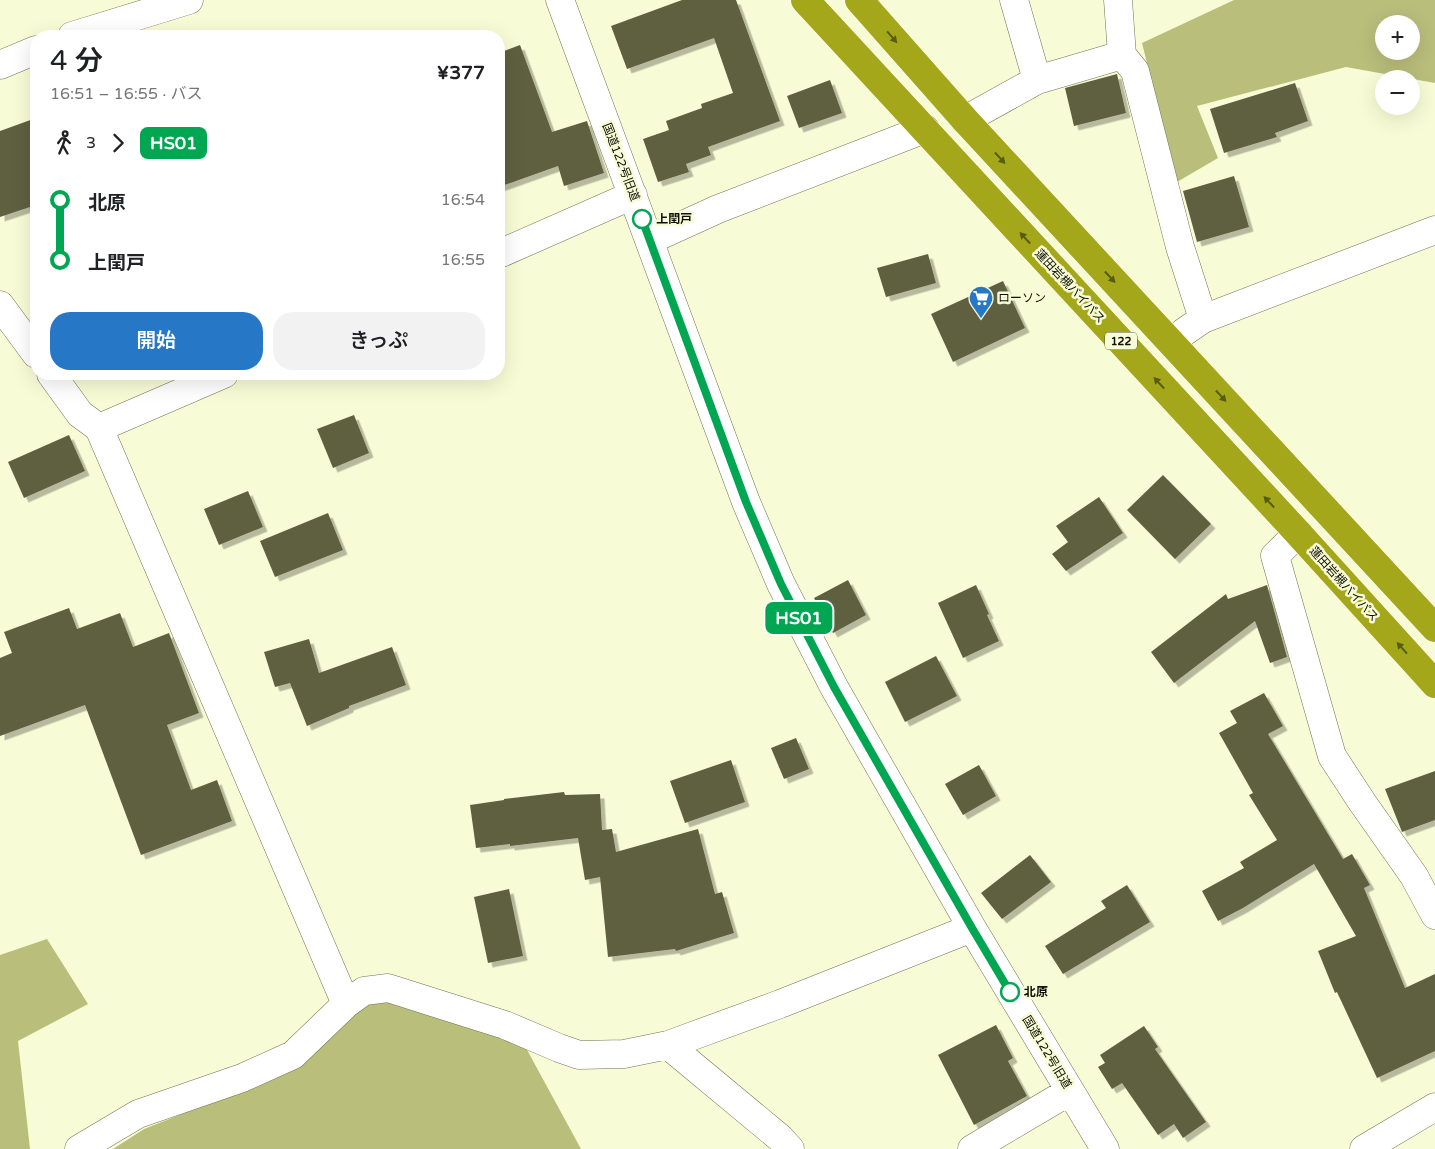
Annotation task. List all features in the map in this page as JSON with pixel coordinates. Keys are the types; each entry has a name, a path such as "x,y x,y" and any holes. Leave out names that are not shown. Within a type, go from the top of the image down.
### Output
{"highway":[{"name":"蓮田岩槻バイパス","path":"805,0 1298,533 1435,684"},
{"name":"122","path":"859,0 965,120 1435,628"}],"street":[{"path":"92,30 189,0"},
{"name":"国道122号旧道","path":"560,0 746,502 781,584 834,687 972,928 1105,1149"},
{"path":"1014,0 1037,80"},
{"path":"1118,0 1122,55 1135,71 1180,247 1203,319"},
{"path":"0,65 30,52"},
{"path":"965,120 1037,80 1122,55"},
{"path":"650,240 718,209 925,129"},
{"path":"505,251 633,195"},
{"path":"1173,344 1184,332 1203,319 1435,230"},
{"path":"0,305 30,346"},
{"path":"55,380 80,414 99,428 346,1004"},
{"path":"99,428 210,380"},
{"path":"1298,533 1275,556 1332,756 1414,876 1435,915"},
{"path":"79,1149 138,1114 242,1078 293,1055 346,1004 364,991 388,988 505,1025 579,1055 624,1054 668,1045 780,1004 972,928"},
{"path":"668,1045 780,1138 790,1149"},
{"path":"972,1149 1070,1091"},
{"path":"1364,1149 1435,1108"}],"green space":[{"path":"1234,0 1435,0 1435,83 1420,80 1420,70 1375,70 1375,72 1346,67 1197,106 1218,158 1177,182 1142,43"},
{"path":"47,939 88,1004 18,1041 30,1149 0,1149 0,955"},
{"path":"389,992 526,1048 581,1149 113,1149 144,1129 243,1090 344,1018"}],"building":[{"path":"682,0 736,0 780,121 708,147 711,155 686,164 689,172 658,182 643,139 669,130 666,121 702,108 701,104 733,93 714,38 627,69 611,26"},
{"path":"520,45 552,132 587,121 604,173 564,186 558,166 505,185 505,51"},
{"path":"1117,74 1126,113 1074,126 1065,88"},
{"path":"830,80 842,113 799,128 787,96"},
{"path":"1295,83 1308,121 1275,133 1277,137 1224,153 1210,109"},
{"path":"30,120 30,207 0,217 0,131"},
{"path":"1234,176 1249,227 1197,242 1183,191"},
{"path":"928,254 936,283 886,297 877,268"},
{"path":"1003,281 1025,328 953,362 931,314"},
{"path":"354,415 369,453 333,468 317,429"},
{"path":"69,435 85,471 24,498 8,462"},
{"path":"1163,475 1211,524 1175,559 1127,510"},
{"path":"248,491 263,527 219,545 204,509"},
{"path":"1099,497 1123,533 1066,571 1052,554 1068,542 1056,526"},
{"path":"328,513 343,550 275,577 260,541"},
{"path":"848,580 866,615 833,633 814,598"},
{"path":"976,585 999,641 963,658 938,603"},
{"path":"1267,585 1287,657 1270,663 1255,621 1174,683 1151,652 1226,594 1228,599"},
{"path":"69,608 77,629 120,613 133,647 169,633 199,713 167,725 191,790 217,780 232,821 141,855 85,705 0,736 0,658 12,653 4,632"},
{"path":"309,639 319,673 392,647 406,685 349,706 349,708 307,726 290,683 275,687 264,652"},
{"path":"936,656 957,696 905,722 885,682"},
{"path":"1264,693 1283,726 1268,734 1343,859 1352,854 1370,885 1364,888 1405,988 1435,974 1435,1051 1377,1078 1337,992 1335,993 1318,951 1356,936 1314,864 1243,908 1218,921 1202,891 1244,868 1240,862 1277,840 1249,795 1253,793 1219,733 1237,723 1230,711"},
{"path":"796,738 809,769 784,779 771,748"},
{"path":"731,760 745,802 685,823 670,781"},
{"path":"979,765 996,796 963,815 945,784"},
{"path":"1435,771 1435,820 1402,832 1385,789"},
{"path":"564,792 565,795 600,794 602,830 612,829 616,852 698,829 715,894 722,892 734,933 676,951 675,949 608,957 600,877 585,880 578,838 476,848 470,805"},
{"path":"1030,855 1051,882 1002,919 981,893"},
{"path":"1127,885 1150,922 1063,974 1045,946 1106,908 1101,901"},
{"path":"509,889 523,956 488,963 474,897"},
{"path":"996,1025 1013,1058 1008,1061 1027,1096 974,1125 938,1055"},
{"path":"1144,1026 1158,1047 1155,1049 1206,1122 1183,1138 1174,1124 1158,1135 1122,1083 1112,1089 1098,1067 1105,1063 1100,1055"}],"bus line":[{"name":"HS01","path":"642,219 746,502 781,584 834,687 1010,992"}],"place":[{"name":"上閏戸","path":"642,219"},
{"name":"ローソン","path":"981,319"},
{"name":"北原","path":"1010,992"}]}
